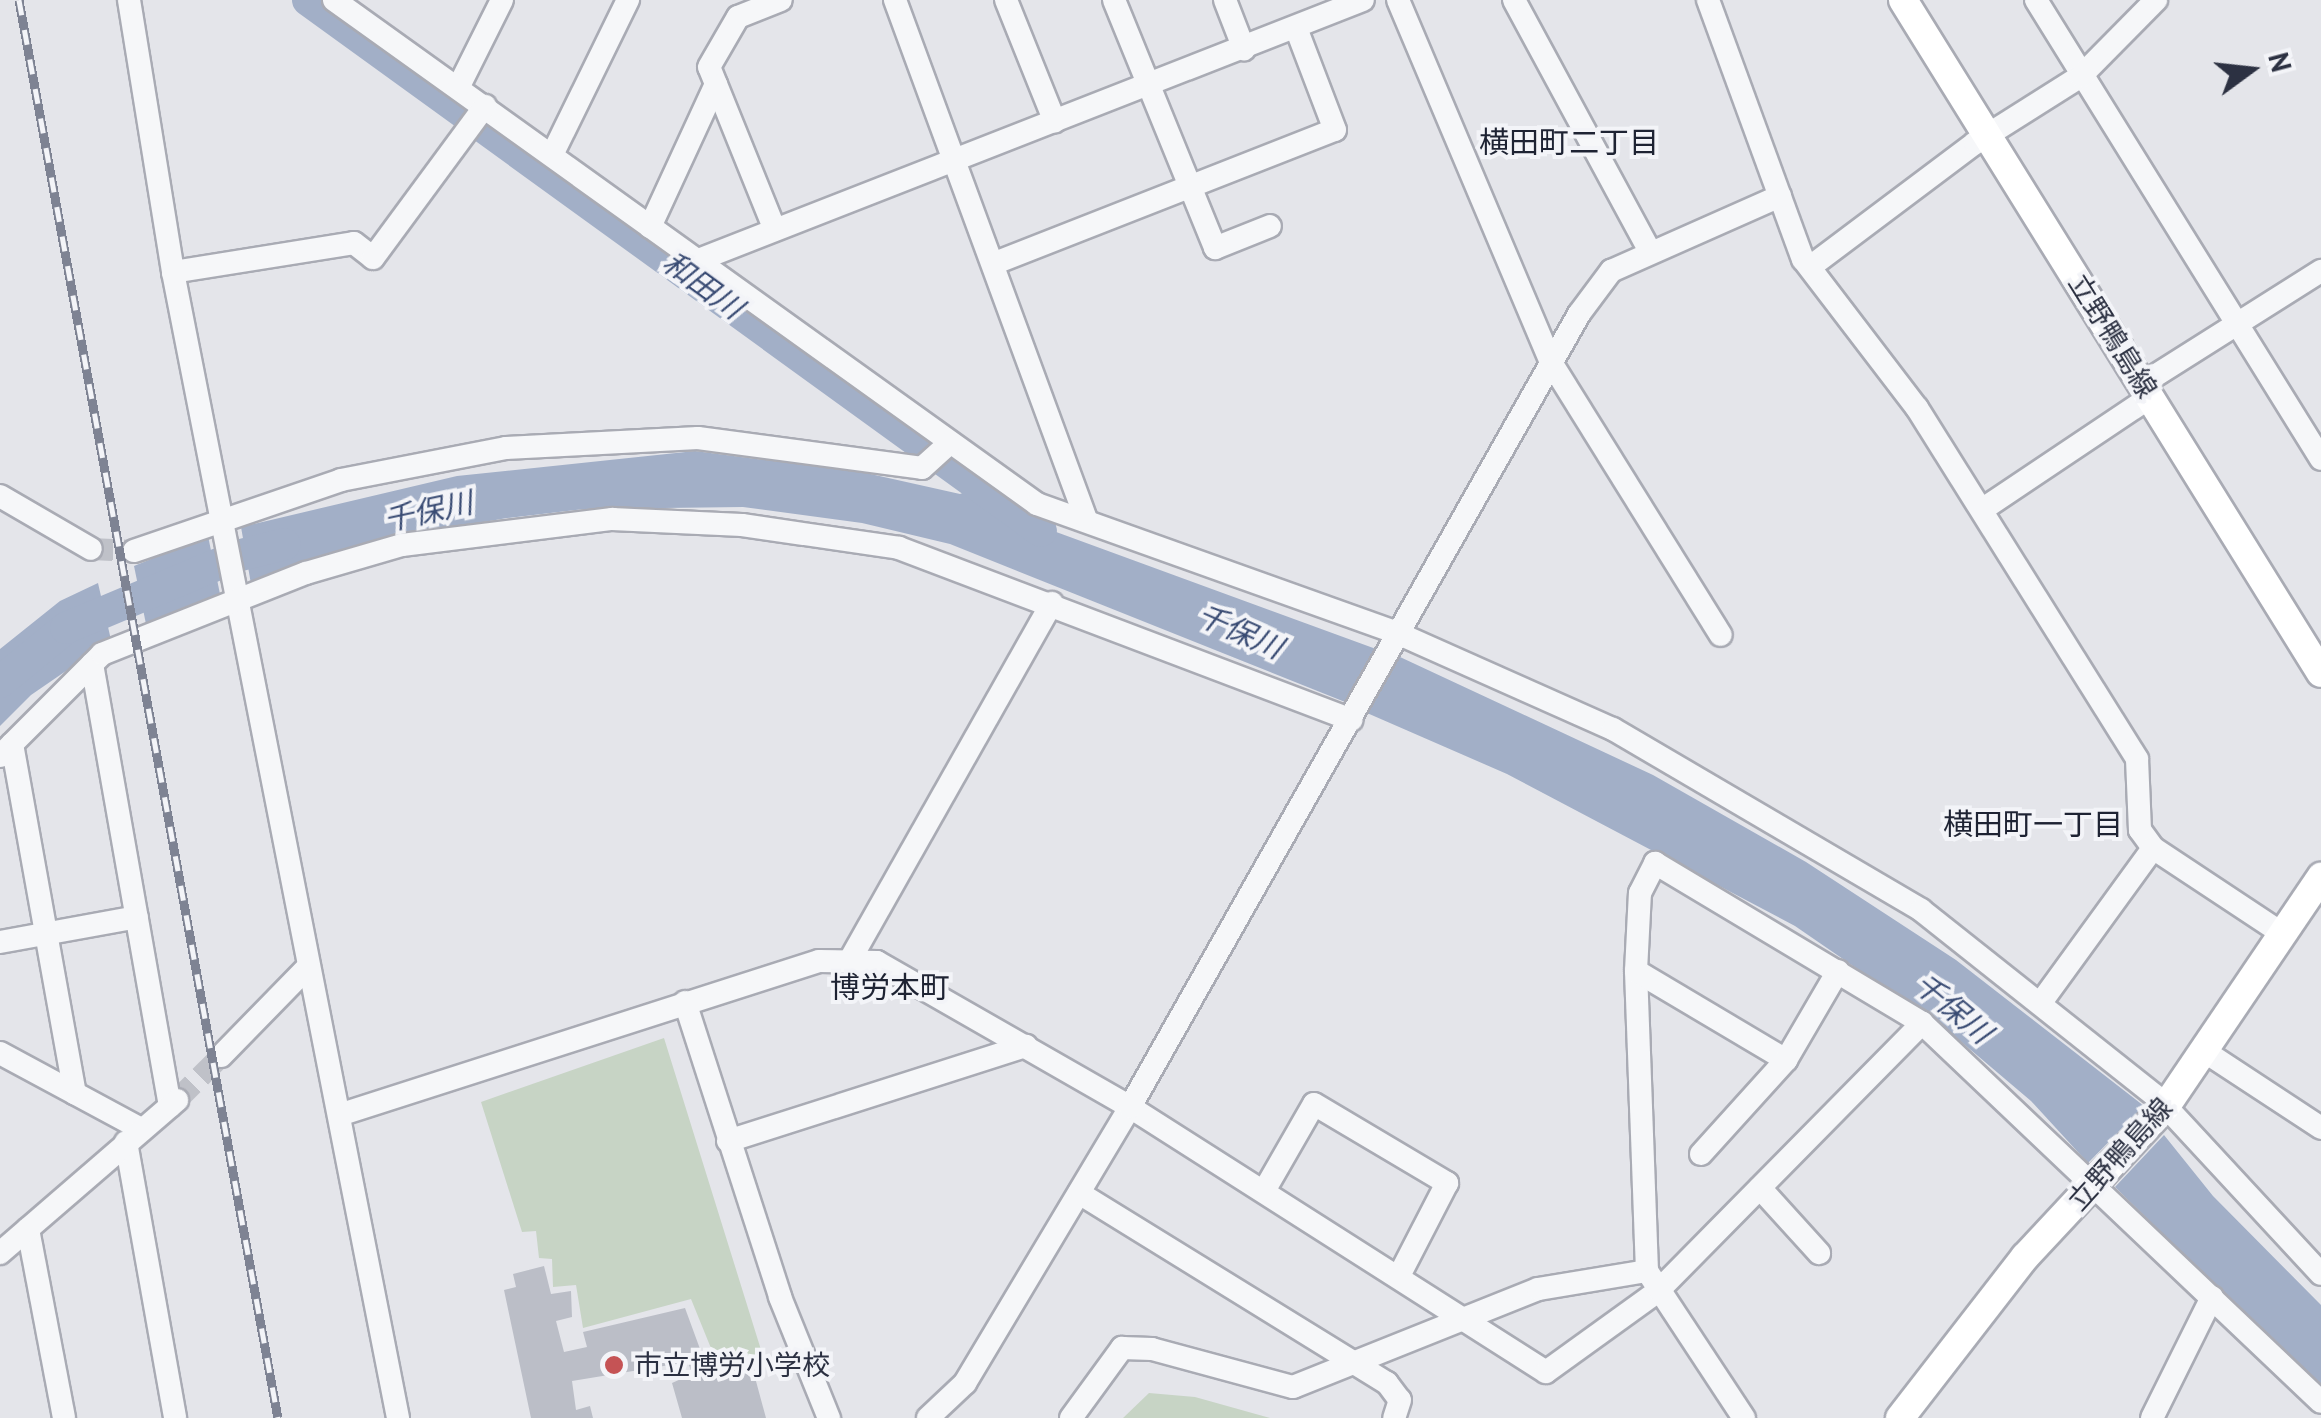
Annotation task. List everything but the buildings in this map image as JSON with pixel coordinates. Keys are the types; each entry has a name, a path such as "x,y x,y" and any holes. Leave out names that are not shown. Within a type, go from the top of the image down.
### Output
{"main road":[{"name":"立野鴨島線","path":"1903,0 2321,673"},
{"name":"立野鴨島線","path":"1900,1418 2024,1257 2163,1109 2321,877"}],"street":[{"path":"129,0 173,272 398,1418"},
{"path":"334,0 361,8 459,86 483,110 552,154 696,261 941,454 1037,504 1394,638 1612,729 1921,910 2042,1002 2163,1109 2321,1274"},
{"path":"459,86 502,0"},
{"path":"552,154 628,0"},
{"path":"775,230 709,67 738,17 781,0"},
{"path":"894,0 957,160 1086,520"},
{"path":"1006,0 1054,122"},
{"path":"1114,0 1216,248 1270,226"},
{"path":"1225,0 1244,49"},
{"path":"1398,0 1552,364 1722,636"},
{"path":"1514,0 1649,250"},
{"path":"1708,0 1810,267 1917,408 2137,759 2140,830 2153,848 2284,934"},
{"path":"2036,0 2321,459"},
{"path":"1810,267 1989,136 2081,76 2156,0"},
{"path":"696,261 1244,49 1350,3"},
{"path":"995,263 1336,130 1296,28"},
{"path":"650,227 716,84"},
{"path":"173,272 354,244 373,258 483,110"},
{"path":"928,1418 965,1383 1079,1193 1394,638 1610,270 1780,196"},
{"path":"1982,509 2146,390 2321,271"},
{"path":"134,552 405,466 610,438 698,438 941,454"},
{"path":"0,496 91,549"},
{"path":"75,1093 6,750 102,654 306,573 402,545 612,519 742,526 899,548 1353,716"},
{"path":"851,958 1052,603"},
{"path":"64,1418 10,1240 174,1103 92,664"},
{"path":"2042,1002 2153,848"},
{"path":"1744,1418 1652,1282 1636,971 1640,893 1656,863 1922,1023 2098,1180 2321,1402"},
{"path":"0,942 137,917"},
{"path":"339,1115 685,1002 851,958 910,976 1130,1107 1546,1372 1760,1188 1922,1023"},
{"path":"222,1056 308,967"},
{"path":"1636,971 1786,1060"},
{"path":"1701,1154 1786,1060 1838,971"},
{"path":"685,1002 801,1356 829,1418"},
{"path":"728,1140 1026,1046"},
{"path":"2204,1051 2321,1128"},
{"path":"0,1053 75,1093 134,1135 175,1418"},
{"path":"1264,1191 1314,1104 1446,1183 1399,1276"},
{"path":"1760,1188 1818,1253"},
{"path":"1079,1193 1350,1365 1387,1383 1400,1400 1394,1418"},
{"path":"1070,1418 1122,1348 1152,1349 1292,1386 1568,1279 1652,1282"},
{"path":"2152,1418 2212,1297"}],"green space":[{"path":"664,1038 762,1353 717,1363 691,1299 583,1328 576,1285 553,1287 552,1259 539,1258 536,1231 522,1232 481,1102"},
{"path":"1149,1393 1195,1397 1270,1418 1123,1418"}],"water":[{"path":"695,451 866,473 960,494 973,489 1048,522 1048,529 1376,649 1345,702 950,544 862,523 743,507 584,509 507,518 420,533 251,584 241,527 457,476"},
{"path":"208,536 220,594 146,624 134,566"},
{"path":"98,583 111,640 31,695 0,726 0,649 60,601"},
{"path":"1400,657 1653,775 1806,862 1956,960 2144,1106 2088,1163 2031,1101 1952,1034 1795,926 1507,774 1367,713"},
{"path":"2164,1135 2213,1196 2321,1305 2321,1389 2115,1187"}],"waterway":[{"name":"和田川","path":"308,0 1041,531"},
{"name":"千保川","path":"0,682 66,628 237,556 285,544"}],"tunnel":[{"path":"91,549 134,551"},
{"path":"177,1100 221,1056"}],"railway":[{"path":"19,0 278,1418"}],"place":[{"name":"市立博労小学校","path":"614,1365"}],"district":[{"name":"横田町二丁目","path":"1569,142"},
{"name":"横田町一丁目","path":"2033,824"},
{"name":"博労本町","path":"890,987"}]}
